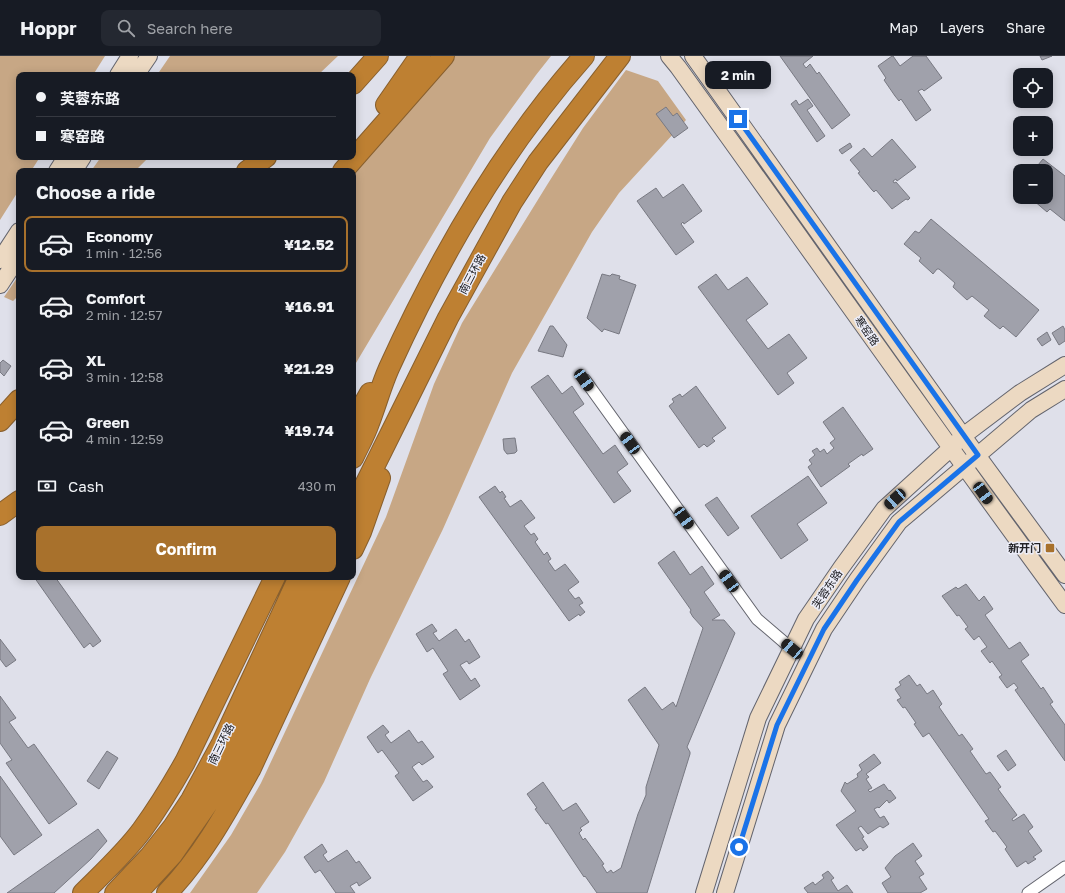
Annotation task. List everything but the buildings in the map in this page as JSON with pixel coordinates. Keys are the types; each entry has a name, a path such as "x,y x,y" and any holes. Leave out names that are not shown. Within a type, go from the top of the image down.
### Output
{"highway":[{"path":"356,76 369,56"},
{"path":"356,81 378,56"},
{"path":"356,150 420,56"},
{"path":"356,156 444,56"},
{"path":"356,452 369,425 388,370 432,281 459,231 508,152 584,56"},
{"name":"南三环路","path":"356,503 448,318 512,202 538,162 620,56"},
{"path":"251,168 262,160"},
{"path":"346,168 353,160"},
{"path":"356,418 372,389 388,370"},
{"path":"356,543 413,388"},
{"path":"0,420 16,403"},
{"path":"0,515 16,503"},
{"path":"83,893 142,830 170,787 191,749 274,580"},
{"name":"南三环路","path":"115,893 150,856 173,827 191,800 222,743 298,580"},
{"name":"南三环路","path":"137,893 172,855 216,793 246,736 320,580"},
{"path":"167,893 198,857 235,797 256,756 339,580"}],"street":[{"path":"120,72 130,56"},
{"path":"138,72 149,56"},
{"name":"寒窑路","path":"669,56 678,66 950,449 1065,605"},
{"name":"寒窑路","path":"694,56 963,436 1065,575"},
{"path":"0,260 16,235"},
{"path":"0,285 16,261"},
{"name":"芙蓉东路","path":"704,893 758,718 811,613 840,568 884,509 963,436 1020,393 1065,365"},
{"path":"584,380 756,619 792,649"},
{"name":"芙蓉东路","path":"726,893 777,725 824,629 899,522 1031,410 1065,389"},
{"path":"1028,893 1065,867"}],"shaded area":[{"path":"0,56 105,56 95,72 16,72 16,160 38,160 33,168 16,168 16,195 0,220"},
{"path":"170,56 338,56 321,72 159,72"},
{"path":"434,56 551,56 490,138 356,363 356,173 364,156"},
{"path":"626,70 658,81 686,120 619,193 592,232 512,373 443,529 370,679 324,782 285,852 257,893 190,893 231,835 261,783 386,517 434,384 462,323 583,128"},
{"path":"99,160 146,160 138,168 93,168"},
{"path":"16,279 16,298 13,301 4,297"}],"place":[{"name":"新开门","path":"1050,548"}],"route":[{"path":"738,119 978,455 899,522 824,629 777,725 739,847"}]}
